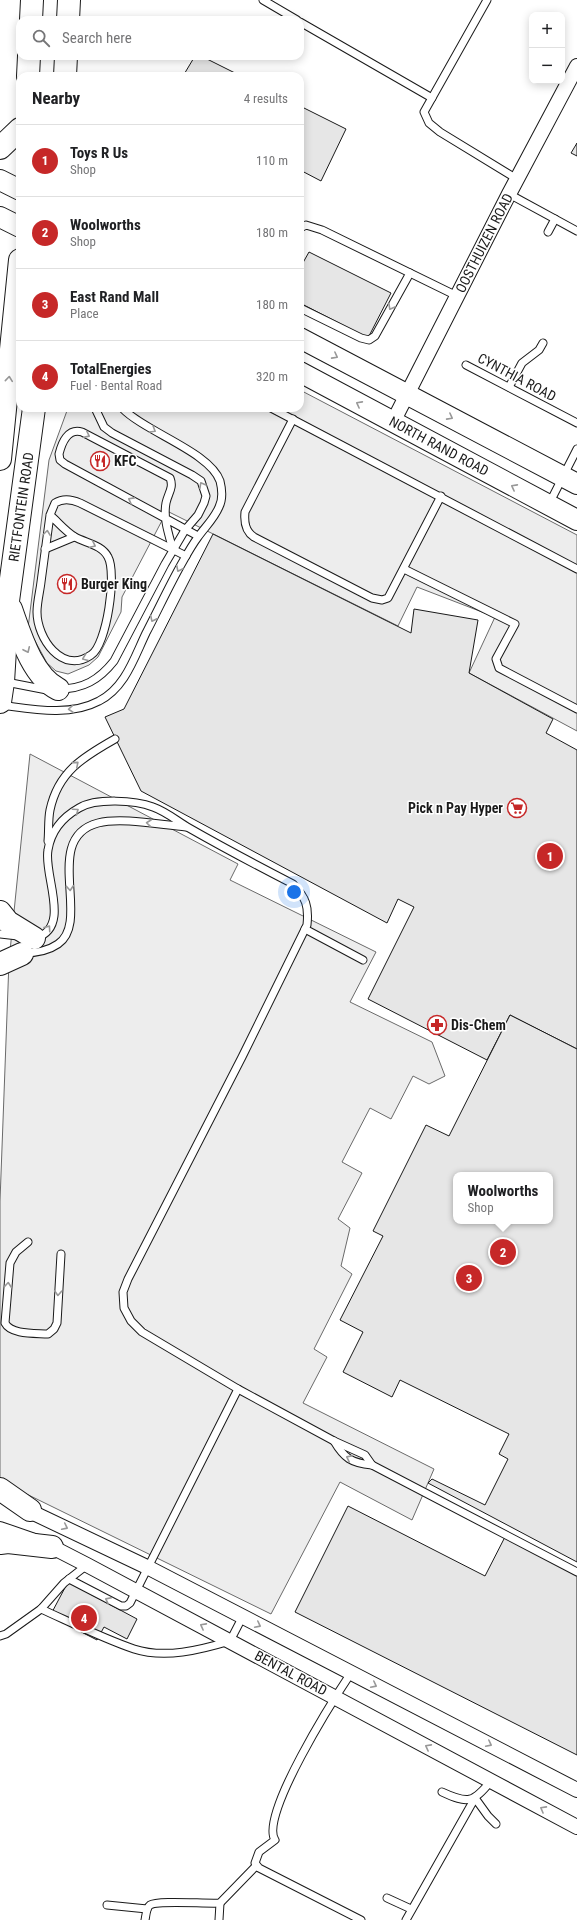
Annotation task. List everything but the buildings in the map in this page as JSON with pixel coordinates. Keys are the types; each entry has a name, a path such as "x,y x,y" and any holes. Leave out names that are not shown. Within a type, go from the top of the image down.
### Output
{"main road":[{"path":"28,72 29,60"},
{"path":"65,72 66,60"},
{"path":"0,148 16,133"},
{"path":"0,180 16,188"},
{"path":"0,217 16,225"},
{"name":"RIETFONTEIN ROAD","path":"0,459 16,300"},
{"path":"304,340 570,480"},
{"name":"NORTH RAND ROAD","path":"304,374 577,520"},
{"name":"RIETFONTEIN ROAD","path":"1,688 8,601 33,412"},
{"path":"8,601 27,652 42,674 58,689"},
{"path":"0,912 28,946 0,964"},
{"path":"0,1489 30,1510"},
{"path":"0,1543 52,1547"}],"street":[{"name":"OOSTHUIZEN ROAD","path":"393,422 517,178 577,66"},
{"name":"BENTAL ROAD","path":"0,1501 30,1510 149,1568 577,1790"},
{"name":"BENTAL ROAD","path":"0,1529 52,1547 87,1565 577,1827"}],"lane":[{"path":"263,0 290,16"},
{"path":"487,0 424,112 429,123 440,132 517,178"},
{"path":"304,24 432,98"},
{"path":"509,194 577,231"},
{"path":"548,232 555,219"},
{"path":"304,226 306,225 322,230 457,296"},
{"path":"304,310 361,338 369,340 375,336 410,273"},
{"path":"509,387 522,364 539,350 543,343"},
{"name":"CYNTHIA ROAD","path":"466,365 577,423"},
{"path":"1,688 46,690 74,689 88,684 102,675 111,665 173,550 185,530 198,516 204,503 206,496 201,481 112,433 104,427 97,412"},
{"path":"0,705 38,710 70,710 84,708 99,701 110,693 130,669 164,597 186,556 198,536 220,506 222,488 214,468 203,459 139,422 127,412"},
{"path":"279,412 442,496 577,569"},
{"path":"292,419 245,512 244,520 250,533 379,600 388,598 442,496"},
{"path":"173,550 165,518 166,504 172,488 170,478 82,432 71,432 58,454 60,460 65,464 165,518 185,530 198,536"},
{"path":"548,505 570,480 577,449"},
{"path":"50,515 74,537 105,552 111,563 112,572 107,618 101,640 92,655 78,660 57,656 48,647 43,637 37,612 50,515 55,503 58,501 71,500 186,556"},
{"path":"45,549 74,537"},
{"path":"404,569 515,624 496,660 497,665 577,709"},
{"path":"0,954 28,946 47,932 52,923 54,912 47,852 50,811 60,782 70,770 85,756 115,739"},
{"path":"47,852 53,834 60,823 80,808 91,803 106,801 151,806 164,811 188,828 293,884 304,895 308,911 305,929 287,968 128,1279 123,1292 124,1308 130,1320 142,1332 238,1389 334,1441 365,1455 372,1465"},
{"path":"0,934 43,951 58,944 66,933 70,920 71,907 68,871 72,844 77,836 85,829 98,823 127,821 188,828"},
{"path":"305,929 363,960"},
{"path":"28,1242 16,1252 10,1263 5,1323 13,1330 48,1334 54,1329 57,1323 60,1254"},
{"path":"69,1579 121,1606 126,1606 130,1603 238,1389"},
{"path":"334,1441 342,1455 359,1463 372,1465 577,1572"},
{"path":"0,1636 6,1634 41,1609 69,1579 87,1565"},
{"path":"41,1609 135,1649 178,1653 201,1649 230,1641 243,1616"},
{"path":"256,1866 255,1859 259,1852 275,1840 274,1830 276,1815 292,1773 335,1697 351,1673"},
{"path":"406,1920 475,1798 491,1781"},
{"path":"442,1792 464,1801 475,1798"},
{"path":"475,1798 496,1824"},
{"path":"219,1920 220,1903 256,1866"},
{"path":"256,1866 361,1920"},
{"path":"387,1898 411,1909"},
{"path":"145,1920 147,1909 150,1905 161,1903 220,1903"},
{"path":"107,1905 147,1909"}],"shaded area":[{"path":"304,392 577,535 577,731 469,673 495,617 417,587 398,626 167,511 122,597 121,612 98,657 89,665 68,674 56,671 47,663 28,628 49,460 67,412 304,412"},
{"path":"30,754 238,864 230,880 376,952 350,1002 432,1042 445,1076 429,1084 413,1076 391,1119 370,1108 342,1162 362,1173 338,1219 350,1228 341,1266 352,1274 314,1349 327,1357 303,1403 434,1469 412,1520 340,1482 271,1614 0,1481 0,1201 9,961"}],"place":[{"name":"KFC","path":"100,461"},
{"name":"Burger King","path":"67,584"},
{"name":"Pick n Pay Hyper","path":"517,808"},
{"name":"Toys R Us","path":"550,856"},
{"name":"Dis-Chem","path":"437,1025"},
{"name":"Woolworths","path":"503,1252"},
{"name":"East Rand Mall","path":"469,1278"},
{"name":"TotalEnergies","path":"84,1618"}]}
